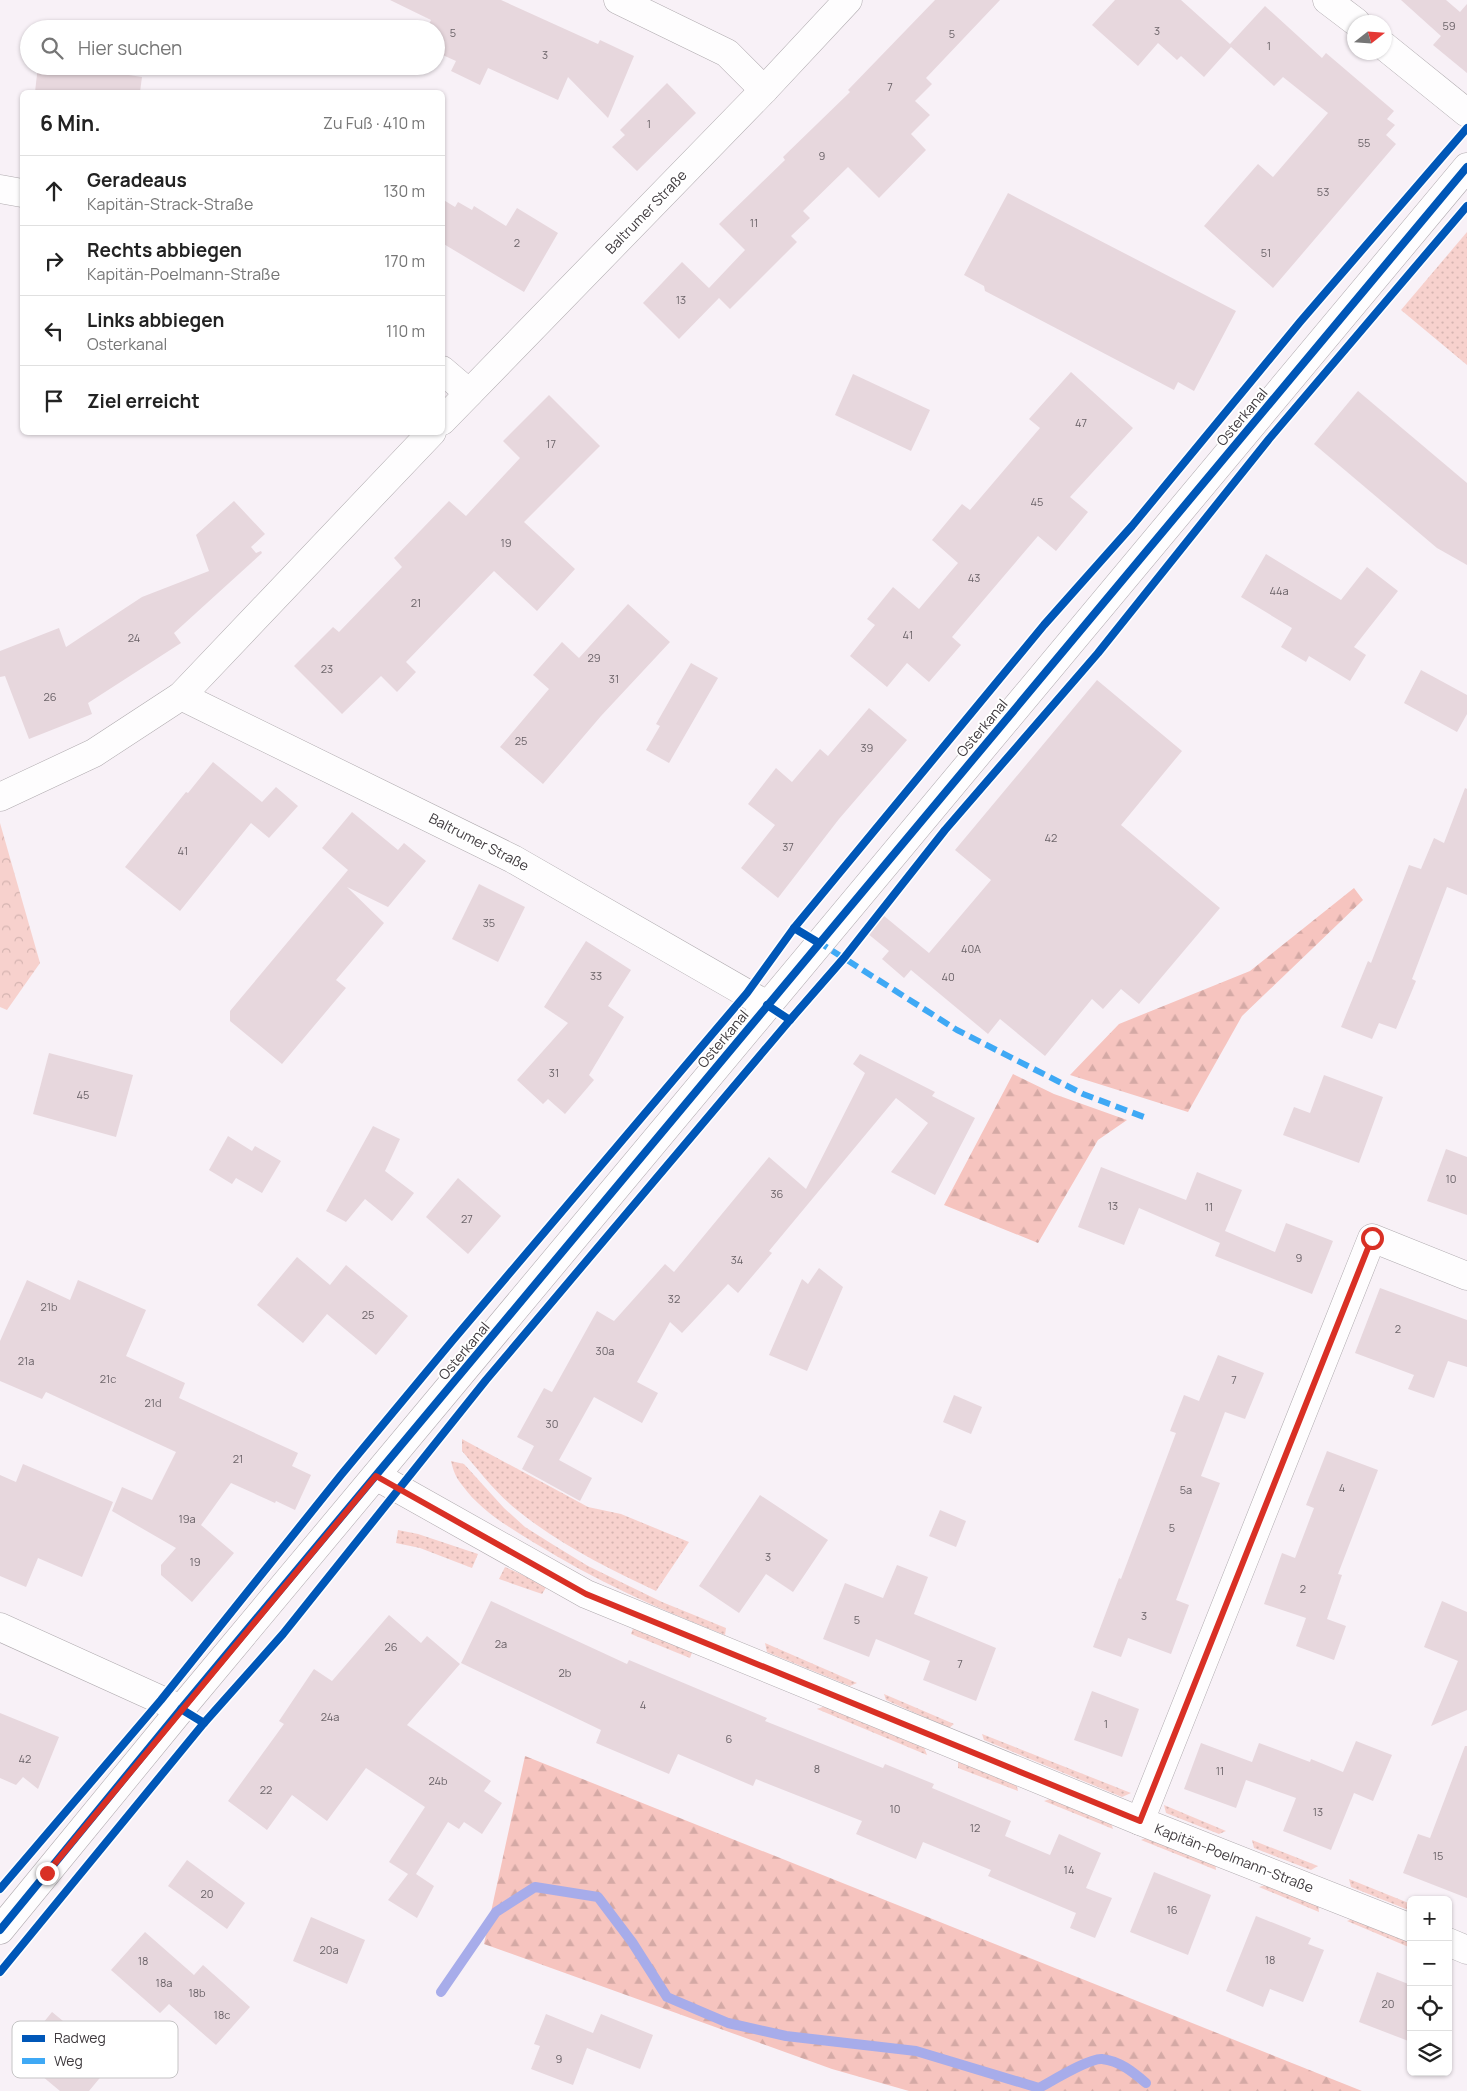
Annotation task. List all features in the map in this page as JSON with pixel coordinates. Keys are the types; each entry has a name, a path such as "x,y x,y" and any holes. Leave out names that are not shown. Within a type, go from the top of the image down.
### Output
{"street":[{"path":"618,0 727,53 764,90"},
{"name":"Baltrumer Straße","path":"445,419 764,90 848,0"},
{"path":"1327,0 1347,15"},
{"path":"1392,52 1467,113"},
{"name":"Osterkanal","path":"0,1930 181,1709 1467,167"},
{"path":"0,189 20,193"},
{"path":"445,372 470,393"},
{"path":"0,797 94,753 182,696 429,435"},
{"name":"Baltrumer Straße","path":"182,696 513,859 767,1005"},
{"path":"1140,1821 1372,1238 1467,1276"},
{"name":"Kapitän-Poelmann-Straße","path":"376,1476 586,1594 1140,1821 1407,1926"},
{"path":"0,1627 181,1709"},
{"path":"1452,1944 1467,1950"}],"green space":[{"path":"1467,232 1467,365 1401,310"},
{"path":"0,823 40,963 7,1010 0,1007"},
{"path":"1354,888 1363,900 1242,1016 1188,1112 1070,1075 1119,1024 1250,971"},
{"path":"1013,1074 1054,1094 1127,1120 1098,1140 1038,1243 944,1205"},
{"path":"462,1439 588,1507 621,1514 689,1542 656,1591 584,1555 550,1534 517,1510 495,1489 462,1451"},
{"path":"451,1461 464,1464 504,1508 525,1527 588,1566 662,1602 726,1628 725,1635 675,1615 603,1581 513,1530 494,1517 469,1494 456,1477"},
{"path":"398,1530 418,1534 478,1554 472,1568 420,1548 396,1543"},
{"path":"505,1567 547,1586 542,1594 499,1579"},
{"path":"634,1626 693,1650 690,1658 631,1634"},
{"path":"765,1643 857,1683 850,1686 767,1652"},
{"path":"884,1694 954,1724 949,1728 886,1700"},
{"path":"828,1705 924,1747 927,1755 817,1709"},
{"path":"982,1734 1131,1793 1122,1797 984,1740"},
{"path":"525,1756 1362,2091 909,2091 832,2069 484,1944"},
{"path":"958,1761 1016,1783 1018,1791 958,1768"},
{"path":"1053,1798 1110,1820 1113,1829 1044,1801"},
{"path":"1164,1805 1226,1831 1219,1834 1166,1813"},
{"path":"1150,1836 1215,1862 1216,1870 1141,1840"},
{"path":"1252,1840 1318,1866 1311,1870 1254,1848"},
{"path":"1349,1879 1407,1902 1407,1909 1351,1887"},
{"path":"1269,1884 1318,1903 1319,1912 1259,1887"},
{"path":"1357,1917 1407,1937 1407,1946 1347,1921"}],"building":[{"path":"390,0 501,0 598,44 600,40 634,56 608,118 568,77 558,100 488,68 480,85 451,71 456,61 445,56 445,20 431,20"},
{"path":"935,0 1000,0 926,78 932,84 915,101 930,115 911,134 926,150 879,198 848,167 803,211 810,218 791,236 797,242 730,309 719,298 679,339 643,303 682,262 709,288 745,250 719,224 785,160 783,157 850,92 848,90"},
{"path":"1115,0 1181,0 1230,44 1265,6 1322,58 1326,53 1394,111 1387,119 1395,125 1386,135 1396,144 1273,288 1204,226 1258,164 1273,177 1328,113 1283,77 1274,86 1231,47 1204,77 1181,56 1177,60 1158,43 1138,66 1092,25"},
{"path":"1401,0 1446,0 1460,12 1467,4 1467,73 1433,45 1441,36"},
{"path":"37,75 129,75 142,77 140,90 35,90"},
{"path":"667,83 696,113 637,171 612,147 625,135 620,130"},
{"path":"1008,193 1236,311 1194,391 1178,382 1174,390 985,291 984,286 964,275"},
{"path":"445,201 455,207 458,202 472,210 474,206 506,226 517,208 558,233 524,292 445,245"},
{"path":"1071,372 1133,428 1070,497 1088,512 1056,551 1038,536 952,637 961,645 929,682 907,663 887,687 850,656 875,625 867,619 893,587 919,609 958,563 932,540 962,504 970,510 1040,428 1029,419"},
{"path":"853,374 930,410 911,451 835,415"},
{"path":"1358,391 1467,483 1467,565 1437,548 1314,444"},
{"path":"549,395 600,446 524,522 575,569 537,611 494,571 406,662 416,672 397,692 381,676 342,714 294,666 333,627 339,632 402,567 394,558 449,501 466,516 520,458 503,441"},
{"path":"234,501 265,534 251,547 256,553 261,551 262,553 174,633 181,643 88,703 92,714 29,739 5,676 0,677 0,651 59,628 66,647 142,597 209,571 196,535"},
{"path":"1266,554 1341,600 1367,567 1398,591 1354,647 1366,655 1350,681 1309,656 1306,662 1281,647 1292,628 1241,597"},
{"path":"628,604 670,642 601,716 543,784 500,747 549,689 533,675 562,642 579,658"},
{"path":"691,663 718,678 669,763 646,750 660,726 656,724"},
{"path":"1421,670 1467,695 1467,714 1457,732 1404,703"},
{"path":"1097,680 1182,751 1121,825 1220,908 1139,1004 1121,989 1103,1009 1092,999 1045,1056 1000,1019 988,1034 911,970 904,978 882,959 889,951 862,929 878,911 929,953 991,880 955,850"},
{"path":"869,708 907,740 839,819 778,898 741,868 775,825 748,804 776,768 792,782 820,749 828,756"},
{"path":"213,762 262,802 276,787 298,806 269,838 251,823 180,911 125,867"},
{"path":"1465,788 1467,789 1467,895 1447,887 1412,979 1416,981 1396,1029 1379,1023 1372,1039 1341,1027 1368,961 1371,963 1409,865 1421,869 1434,838 1444,843"},
{"path":"352,812 398,850 404,843 426,861 388,907 347,887 384,923 336,980 346,988 282,1064 230,1021 230,1011 348,870 322,848"},
{"path":"479,884 525,907 498,962 452,939"},
{"path":"586,941 631,970 608,1006 624,1017 589,1075 594,1080 565,1114 548,1099 543,1104 517,1080 568,1023 544,1007"},
{"path":"49,1053 133,1075 116,1137 33,1114"},
{"path":"860,1054 935,1092 932,1096 975,1118 935,1195 891,1172 928,1123 896,1098 769,1251 772,1253 738,1293 728,1284 682,1333 670,1322 637,1382 658,1393 642,1423 594,1397 559,1460 592,1478 580,1501 522,1469 534,1446 517,1437 544,1388 552,1392 597,1311 614,1321 665,1264 674,1272 769,1157 806,1189 865,1073 853,1064"},
{"path":"1324,1075 1383,1097 1359,1163 1283,1135 1294,1107 1310,1113"},
{"path":"373,1126 400,1139 385,1171 414,1193 392,1221 365,1199 346,1222 326,1211"},
{"path":"228,1136 252,1151 255,1146 281,1161 262,1193 236,1178 232,1184 209,1170"},
{"path":"1446,1149 1467,1157 1467,1215 1427,1201"},
{"path":"1101,1167 1186,1200 1197,1172 1242,1190 1225,1231 1275,1252 1286,1223 1333,1241 1312,1294 1215,1256 1220,1243 1139,1208 1124,1245 1078,1227"},
{"path":"458,1178 501,1216 468,1254 426,1217"},
{"path":"297,1257 330,1285 346,1265 408,1316 376,1355 327,1314 303,1343 257,1305"},
{"path":"819,1268 843,1287 807,1371 769,1355 802,1279 808,1284"},
{"path":"27,1280 70,1300 78,1280 146,1310 126,1356 185,1383 179,1398 298,1453 292,1466 311,1475 295,1510 231,1483 201,1525 234,1553 192,1602 161,1575 161,1565 176,1548 112,1511 122,1487 152,1500 176,1452 46,1392 42,1399 0,1381 0,1341"},
{"path":"1380,1288 1467,1320 1467,1367 1448,1361 1434,1398 1408,1389 1414,1375 1355,1353"},
{"path":"1218,1355 1264,1373 1245,1419 1225,1412 1201,1476 1220,1483 1176,1600 1189,1605 1171,1654 1128,1638 1121,1657 1093,1647 1119,1578 1121,1579 1176,1433 1170,1431 1184,1395 1199,1401"},
{"path":"954,1395 982,1407 971,1434 943,1422"},
{"path":"1327,1451 1378,1470 1338,1574 1342,1575 1327,1619 1346,1626 1334,1660 1296,1646 1306,1618 1264,1604 1282,1553 1295,1558 1314,1508 1306,1505"},
{"path":"23,1464 113,1502 82,1577 38,1558 26,1587 0,1576 0,1475 16,1482"},
{"path":"760,1495 828,1540 793,1592 766,1574 739,1613 699,1586"},
{"path":"940,1510 966,1521 956,1547 929,1536"},
{"path":"897,1565 928,1577 914,1614 996,1648 976,1701 923,1680 930,1661 876,1639 869,1657 823,1639 845,1583 883,1598"},
{"path":"491,1601 627,1664 629,1660 767,1718 765,1721 883,1768 885,1764 934,1784 932,1788 1011,1821 1005,1836 1050,1855 1059,1834 1101,1853 1086,1888 1112,1898 1095,1938 1070,1928 1076,1913 988,1876 991,1870 923,1842 916,1859 856,1834 862,1821 756,1779 753,1786 678,1754 669,1774 596,1743 601,1730 461,1663"},
{"path":"1442,1601 1467,1612 1467,1710 1431,1726 1458,1661 1424,1647"},
{"path":"389,1615 421,1643 427,1636 460,1664 407,1725 491,1781 484,1791 502,1803 482,1834 464,1822 459,1829 448,1822 416,1874 434,1886 417,1918 388,1900 408,1874 389,1862 425,1807 366,1768 327,1821 292,1795 267,1830 228,1801 284,1724 279,1721 314,1669 332,1681"},
{"path":"1092,1691 1139,1709 1122,1757 1074,1740"},
{"path":"0,1713 59,1737 38,1789 23,1777 16,1785 0,1778"},
{"path":"1356,1741 1392,1755 1373,1801 1354,1793 1331,1850 1283,1831 1296,1798 1246,1780 1236,1808 1184,1789 1201,1743 1252,1762 1259,1743 1310,1762 1311,1759 1343,1772"},
{"path":"1465,1746 1467,1746 1467,1898 1403,1873 1418,1834 1430,1838"},
{"path":"187,1860 245,1903 227,1929 168,1886"},
{"path":"1154,1872 1211,1895 1188,1955 1130,1932"},
{"path":"1256,1916 1311,1938 1308,1944 1324,1950 1303,2002 1270,1989 1263,2007 1226,1991"},
{"path":"311,1917 365,1940 347,1984 293,1961"},
{"path":"145,1932 194,1975 203,1965 250,2007 216,2045 169,2004 160,2013 111,1970"},
{"path":"1377,1972 1407,1983 1407,2040 1359,2022"},
{"path":"52,2012 63,2021 45,2021"},
{"path":"546,2014 593,2033 601,2014 653,2035 640,2069 587,2048 573,2085 531,2069 540,2046 534,2044"},
{"path":"44,2078 100,2078 89,2091 60,2091"}],"waterway":[{"path":"441,1992 496,1912 535,1887 598,1897 632,1942 667,1997 728,2023 786,2036 916,2051 1039,2088 1088,2062 1102,2059 1120,2065 1146,2083"}],"marked path":[{"path":"817,941 957,1030 1083,1094 1144,1117"}],"cycle path":[{"path":"819,943 794,928 1044,625 1132,526 1300,322 1467,128"},
{"path":"0,1930 181,1709 1467,167"},
{"path":"790,1020 844,958 945,830 1098,653 1269,439 1467,206"},
{"path":"0,1889 161,1700 341,1475 453,1340 747,993 794,928"},
{"path":"204,1723 283,1634 486,1380 790,1020 767,1005"},
{"path":"0,1972 204,1723 181,1709"}],"route":[{"path":"47,1873 376,1476 586,1594 1140,1821 1372,1238"}]}
